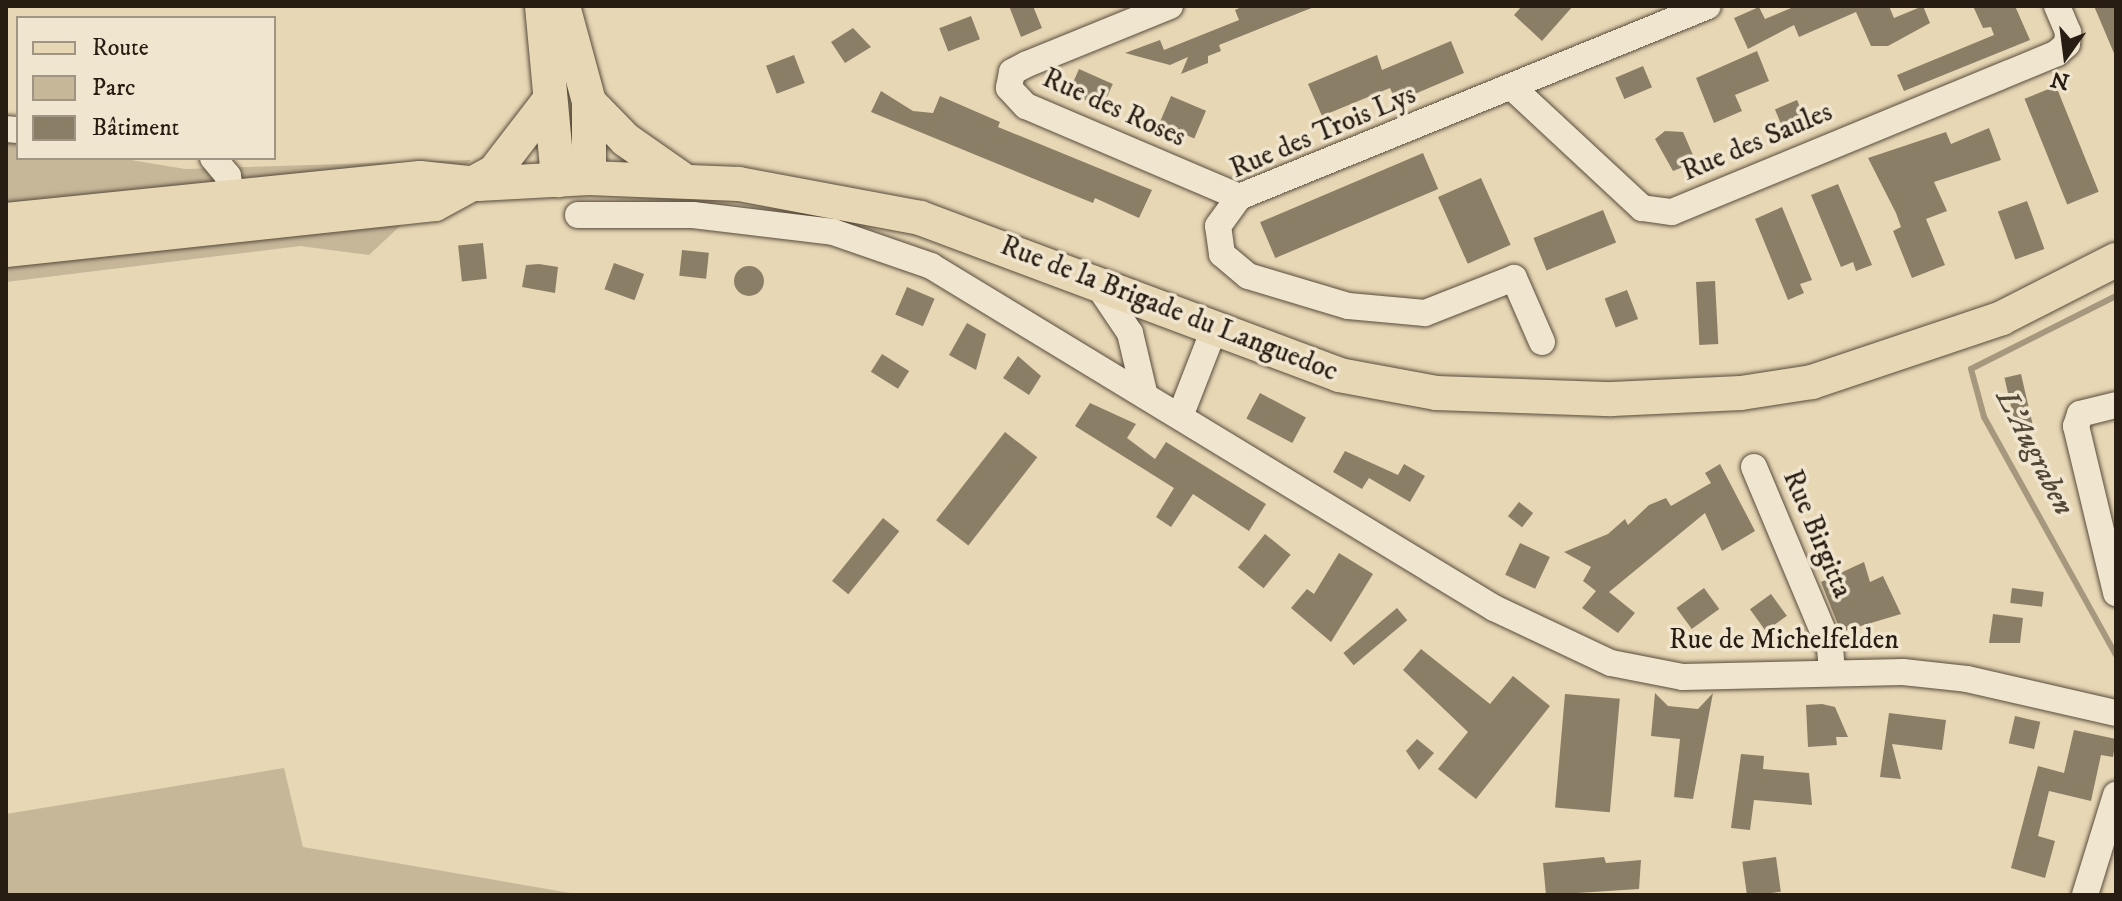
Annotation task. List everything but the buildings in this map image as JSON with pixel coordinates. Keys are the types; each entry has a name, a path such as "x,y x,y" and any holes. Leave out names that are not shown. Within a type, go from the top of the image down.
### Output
{"main road":[{"path":"542,6 548,102 574,179"},
{"path":"563,6 589,102 574,179"},
{"path":"6,250 435,204 478,184 508,159 548,102"},
{"path":"589,102 626,140 682,179"},
{"path":"6,220 420,178 478,184"},
{"name":"Rue de la Brigade du Languedoc","path":"478,184 574,179 682,179 820,195 920,218 1097,284 1213,332 1339,375 1436,393 1612,399 1741,393 1812,382 1883,361 2002,318 2116,260"}],"street":[{"name":"Rue des Roses","path":"1170,6 1027,64 1012,72 1009,88 1026,106 1239,197"},
{"name":"Rue des Trois Lys","path":"1542,342 1514,278 1447,307 1395,313 1248,276 1232,265 1218,240 1224,214 1239,197 1514,89 1708,6"},
{"name":"Rue des Saules","path":"1514,89 1642,208 1661,214 2057,53 2067,44 2068,32 2057,6"},
{"path":"215,160 228,176 231,197"},
{"path":"578,215 693,215 833,232 931,266 1144,392"},
{"path":"1097,284 1130,333 1144,392"},
{"path":"1181,414 1213,332"},
{"name":"Rue de Michelfelden","path":"1144,392 1494,608 1611,663 1683,677 1832,672 1967,679 2116,713"},
{"path":"2116,405 2080,414 2076,426 2116,593"},
{"name":"Rue Birgitta","path":"1754,467 1830,648 1832,672"},
{"path":"2085,895 2116,795"}],"green space":[{"path":"6,140 16,142 16,160 131,160 185,169 471,160 369,255 300,246 6,282"},
{"path":"284,768 303,847 582,895 6,895 6,814"}],"waterway":[{"name":"L'Augraben","path":"2116,296 1971,369 1984,417 2116,655"}]}
